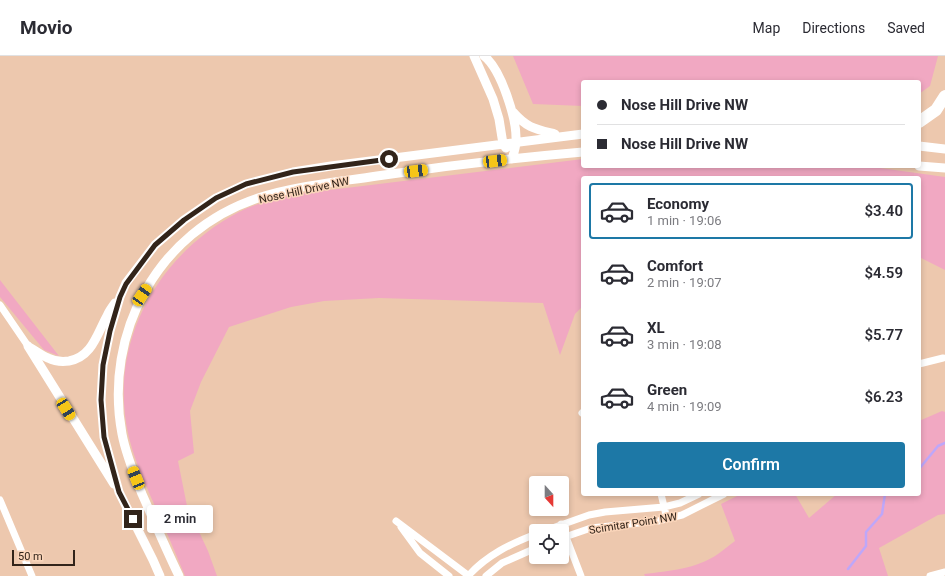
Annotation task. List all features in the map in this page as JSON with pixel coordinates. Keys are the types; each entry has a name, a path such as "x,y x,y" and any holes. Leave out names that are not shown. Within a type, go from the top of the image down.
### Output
{"highway":[{"path":"921,121 936,110 945,96"}],"main road":[{"path":"474,56 493,99 499,119 503,144 512,159"},
{"path":"484,56 498,75 512,112 516,142 512,159"},
{"path":"512,112 522,123 533,129 560,136"},
{"name":"Nose Hill Drive NW","path":"160,576 119,492 104,437 101,400 103,365 110,331 120,297 126,284 155,245 184,220 216,198 246,184 293,172 581,134"},
{"path":"921,146 945,149"},
{"name":"Nose Hill Drive NW","path":"179,576 131,465 123,436 118,389 123,345 131,319 142,295 164,261 199,228 232,209 257,199 282,192 341,181 512,159 581,152"},
{"path":"921,166 945,168"},
{"path":"28,346 47,358 54,360 66,361 79,358 92,346 107,314 120,297"},
{"path":"28,346 119,492"}],"street":[{"path":"0,305 28,346"},
{"path":"921,364 943,358"},
{"path":"661,496 667,519"},
{"name":"Scimitar Point NW","path":"561,524 605,512 664,507 680,503 695,496"},
{"name":"Scimitar Point NW","path":"569,535 599,526 667,519 682,515 720,496"},
{"path":"0,500 32,576"},
{"path":"449,576 420,553 396,521 468,576 495,553 515,542 529,537"},
{"path":"569,548 581,576"},
{"path":"486,576 511,558 529,551"},
{"path":"930,576 945,572"}],"shaded area":[{"path":"513,56 938,56 930,86 921,93 921,80 581,80 581,106 533,104"},
{"path":"581,159 581,168 880,168 945,177 945,270 921,258 921,176 581,176 581,308 575,314 560,355 543,303 379,298 324,301 291,307 229,327 201,382 190,411 194,453 178,461 187,506 208,551 217,576 185,576 136,461 129,438 125,415 124,383 128,353 137,324 150,296 167,271 188,248 212,228 239,212 262,203 287,196"},
{"path":"0,280 59,356 44,350 0,297"},
{"path":"942,411 945,412 945,514 938,515 879,548 888,576 645,576 644,574 663,572 701,563 718,554 735,541 721,504 737,496 796,496 809,518 835,496 921,496 921,420"}],"waterway":[{"path":"921,467 938,446 945,443"},
{"path":"848,569 866,546 866,532 882,514 885,496"}],"route":[{"path":"133,519 119,492 104,437 101,400 103,365 110,331 120,297 126,284 155,245 184,220 216,198 246,184 293,172 389,159"}]}
